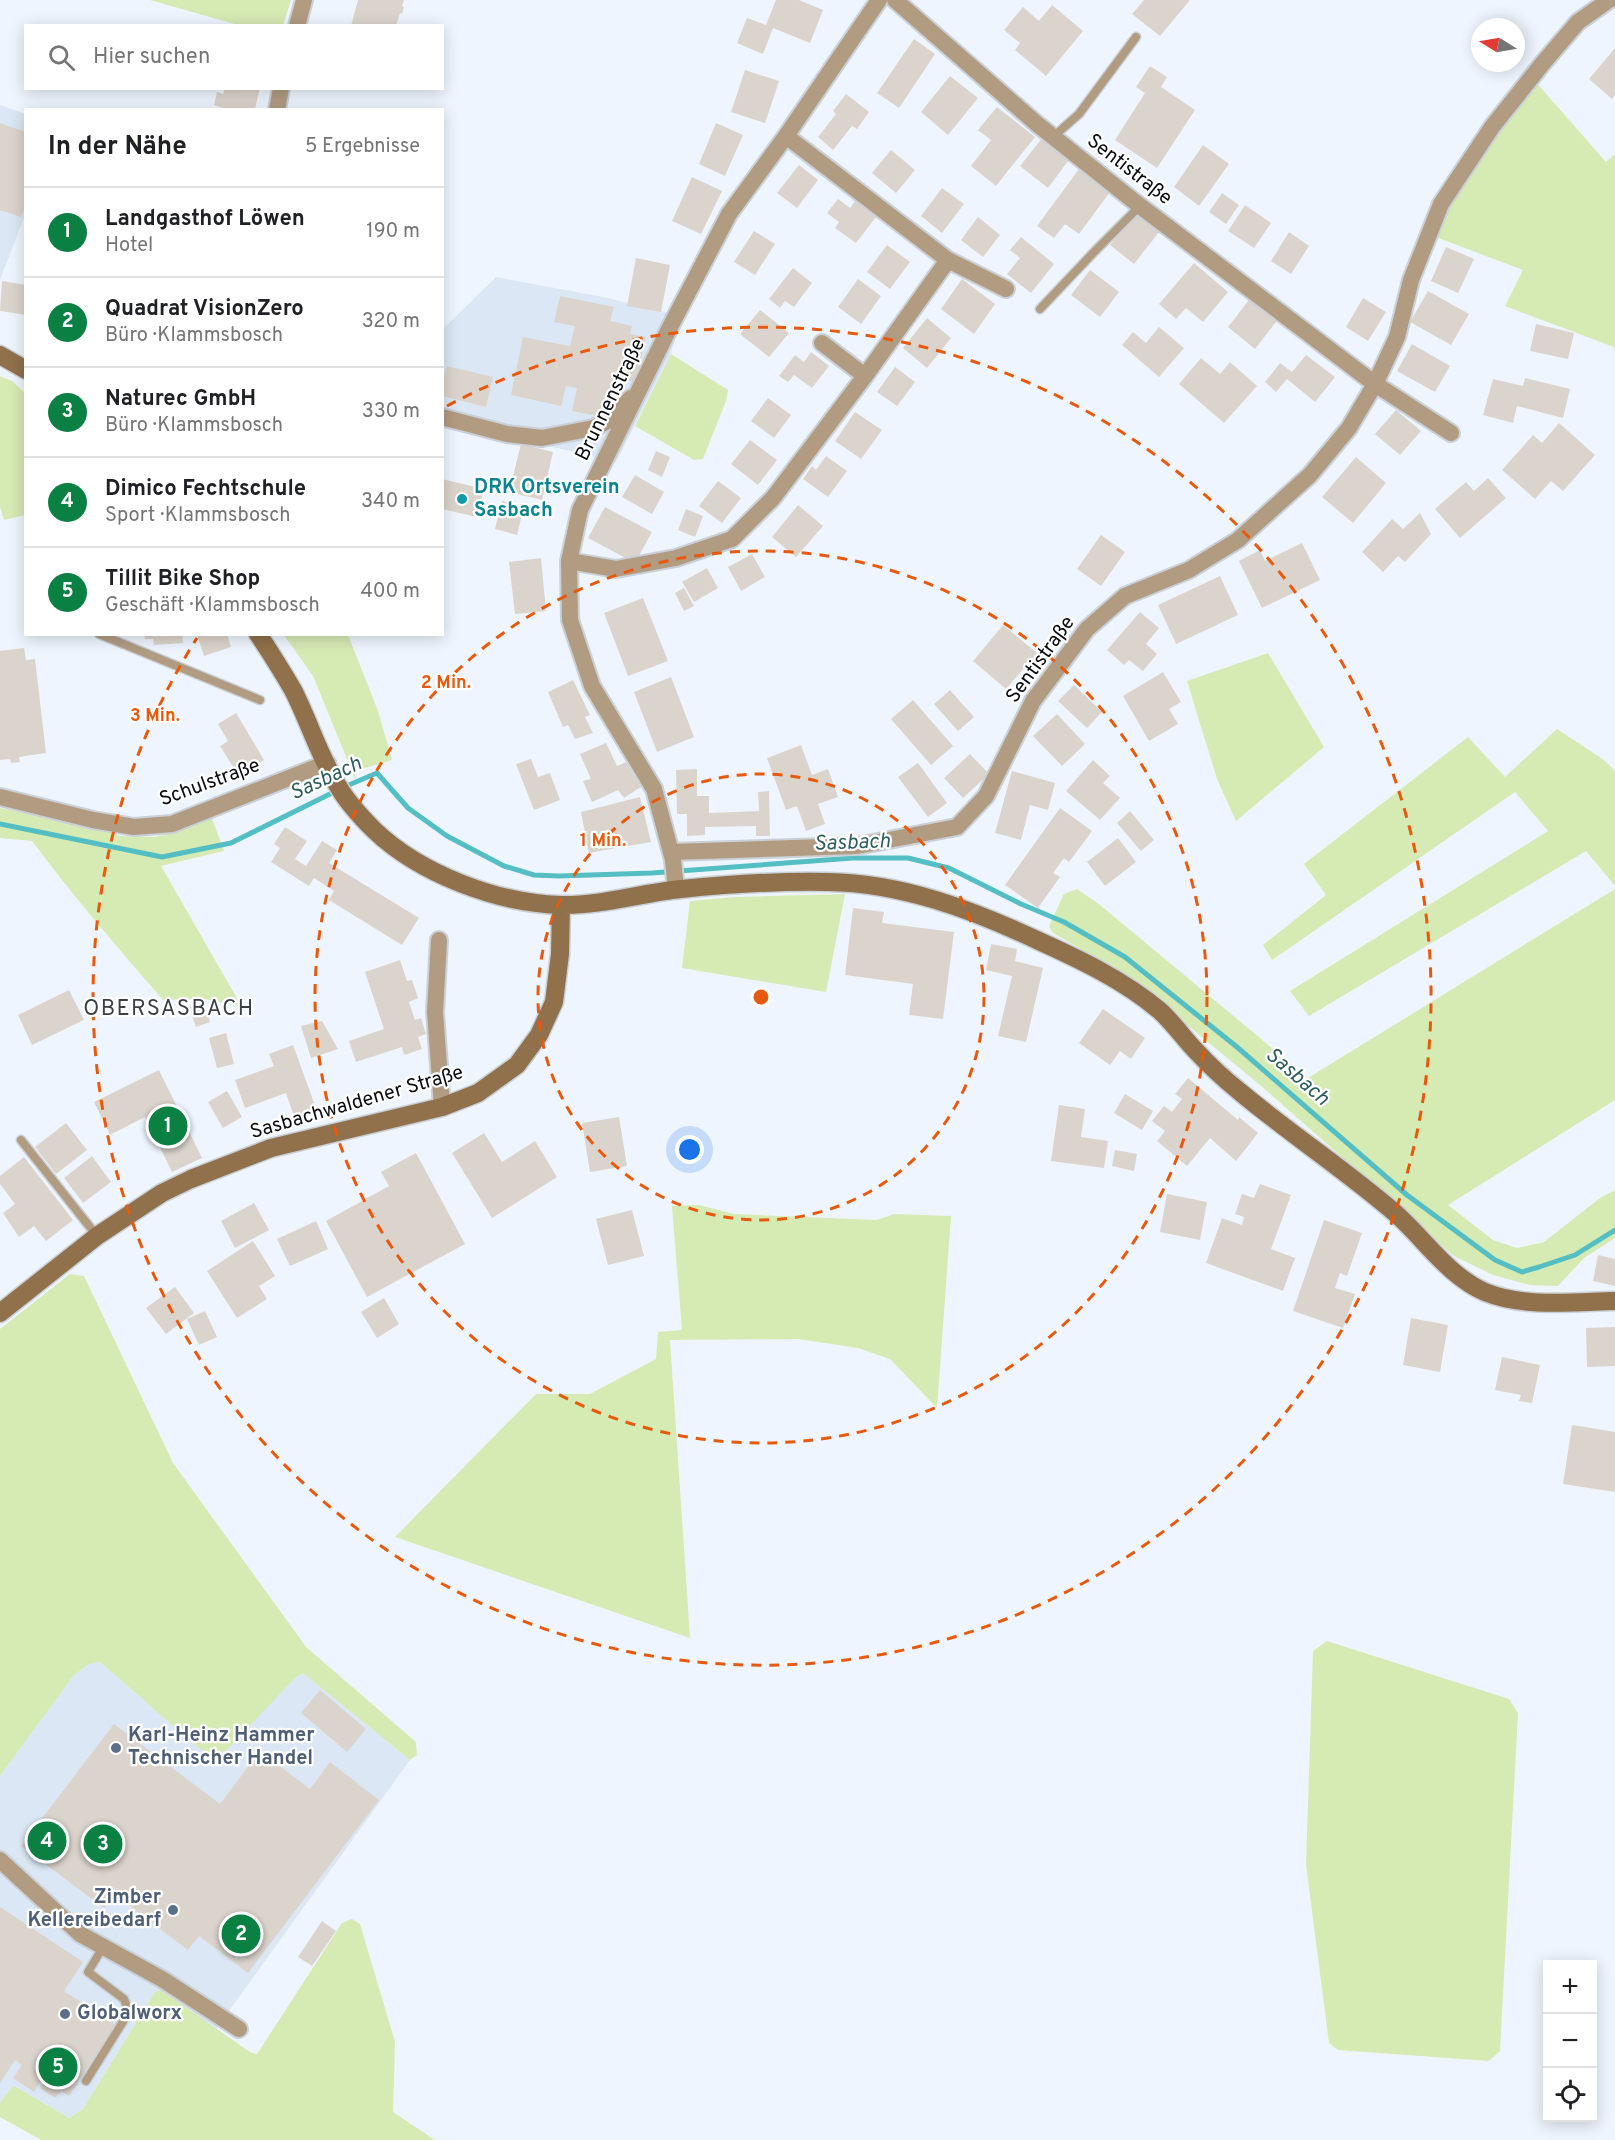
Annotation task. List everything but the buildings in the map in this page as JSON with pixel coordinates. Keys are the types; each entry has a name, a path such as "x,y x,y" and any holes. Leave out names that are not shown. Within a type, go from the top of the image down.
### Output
{"main road":[{"path":"0,355 24,369"},
{"path":"259,636 292,689 337,784 349,802 375,831 403,854 441,875 479,889 524,901 561,905 604,902 675,885 830,882 870,885 920,895 975,913 1088,963 1127,987 1161,1012 1198,1054 1235,1088 1390,1209 1466,1281 1486,1292 1526,1302 1615,1301"},
{"name":"Sasbachwaldener Straße","path":"0,1313 97,1236 162,1193 191,1179 271,1148 442,1107 478,1094 517,1065 539,1035 554,1002 560,954 561,905"}],"street":[{"path":"298,24 304,0"},
{"name":"Brunnenstraße","path":"675,885 672,856 654,789 592,686 570,620 569,561 580,510 729,214 786,136 879,0"},
{"name":"Sentistraße","path":"895,0 1053,137 1140,206 1376,384 1451,433"},
{"path":"1376,384 1397,337 1411,280 1441,204 1492,127 1543,63 1578,22 1610,0"},
{"path":"277,108 281,90"},
{"path":"786,136 948,260 1006,289"},
{"path":"569,561 616,569 676,558 732,539 773,498 865,376 948,260"},
{"path":"822,343 865,376"},
{"name":"Sentistraße","path":"672,856 857,846 957,827 986,796 1033,701 1087,629 1125,596 1189,570 1238,540 1310,475 1349,428 1376,384"},
{"path":"444,418 507,434 542,438 593,428 608,421 639,390"},
{"name":"Schulstraße","path":"0,797 93,820 134,827 172,824 327,763"},
{"path":"439,940 435,1012 442,1107"},
{"path":"0,1860 80,1934 162,1979 239,2029"}],"lane":[{"path":"1610,0 1615,4"},
{"path":"1053,137 1079,114 1136,37"},
{"path":"1040,309 1140,206"},
{"path":"104,636 260,700"},
{"path":"21,1140 97,1236"},
{"path":"86,2082 129,2012 124,1999 88,1972 103,1947"}],"shaded area":[{"path":"0,105 24,113 24,218 0,280"},
{"path":"496,277 603,297 681,316 671,354 616,462 444,420 444,328"},
{"path":"100,1662 196,1746 303,1673 410,1760 216,2029 161,1990 155,1992 83,2109 69,2118 16,2087 12,2087 0,2103 0,1776 74,1675 89,1664"}],"green space":[{"path":"150,0 291,0 283,24 234,24"},
{"path":"1534,80 1606,162 1615,154 1615,353 1614,347 1505,306 1523,270 1433,236 1458,189"},
{"path":"671,354 728,390 726,401 703,459 694,460 635,426"},
{"path":"0,376 12,381 24,392 24,515 4,520 0,507"},
{"path":"285,636 348,636 378,711 392,760 355,771 356,781 313,676"},
{"path":"1268,653 1324,747 1236,821 1217,779 1187,681"},
{"path":"1557,729 1604,760 1615,771 1615,886 1586,851 1309,1016 1290,991 1548,831 1515,792 1272,960 1263,945 1326,895 1304,864 1468,737 1505,777"},
{"path":"0,808 72,821 120,836 155,837 177,832 211,816 224,851 161,866 242,1007 205,999 163,1000 32,841 0,838"},
{"path":"1077,889 1100,905 1308,1078 1615,889 1615,1100 1448,1205 1493,1240 1517,1248 1544,1242 1600,1198 1615,1190 1615,1238 1584,1258 1558,1286 1530,1285 1493,1275 1454,1256 1260,1085 1129,977 1053,933 1049,926 1064,894"},
{"path":"845,894 826,992 682,968 690,901 735,897"},
{"path":"699,1205 734,1214 877,1220 894,1214 951,1216 937,1408 890,1359 858,1348 798,1339 670,1340 690,1638 395,1537 536,1394 590,1394 656,1359 658,1332 682,1330 672,1206"},
{"path":"70,1274 84,1276 173,1463 306,1647 416,1742 417,1755 410,1760 303,1673 294,1679 226,1751 209,1753 196,1746 100,1662 89,1664 74,1675 0,1776 0,1329"},
{"path":"1327,1641 1509,1699 1518,1713 1500,2051 1489,2061 1338,2050 1329,2043 1306,1864 1313,1651"},
{"path":"352,1919 360,1924 395,2042 393,2112 435,2140 41,2140 0,2117 0,2103 12,2087 16,2087 69,2118 83,2109 155,1992 161,1990 250,2052 257,2054 342,1923"}],"waterway":[{"name":"Sasbach","path":"344,787 377,773 408,808 447,836 504,866 534,875 652,873 853,858 908,858 949,868 1021,904 1064,922 1125,957 1237,1047 1407,1195 1495,1260 1522,1272 1575,1255 1615,1230"},
{"name":"Sasbach","path":"0,824 162,857 231,843 336,791"}],"place":[{"name":"DRK Ortsverein Sasbach","path":"462,499"},
{"name":"Landgasthof Löwen","path":"168,1126"},
{"name":"Karl-Heinz Hammer Technischer Handel","path":"116,1748"},
{"name":"Dimico Fechtschule","path":"47,1841"},
{"name":"Naturec GmbH","path":"103,1844"},
{"name":"Zimber Kellereibedarf","path":"173,1910"},
{"name":"Quadrat VisionZero","path":"241,1934"},
{"name":"Globalworx","path":"65,2014"},
{"name":"Tillit Bike Shop","path":"58,2067"}],"district":[{"name":"OBERSASBACH","path":"169,1009"}]}
